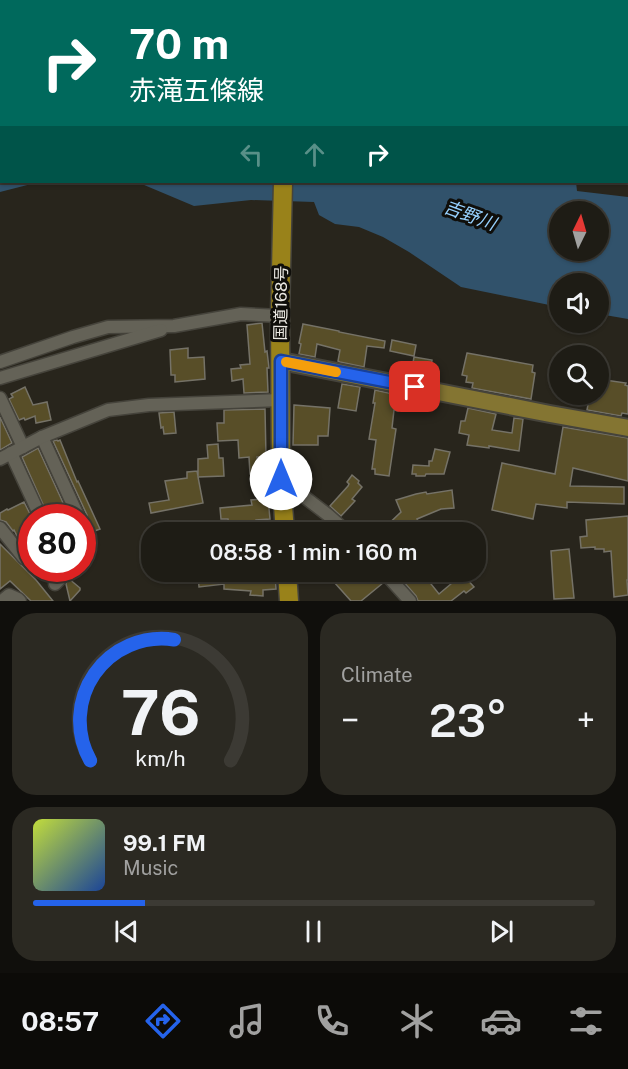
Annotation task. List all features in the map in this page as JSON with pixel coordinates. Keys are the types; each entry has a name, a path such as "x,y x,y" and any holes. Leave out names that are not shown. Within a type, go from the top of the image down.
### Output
{"highway":[{"name":"国道168号","path":"283,183 281,479 284,522"},
{"path":"288,582 289,601"}],"main road":[{"path":"281,361 628,428"}],"street":[{"path":"0,378 174,326 241,314 281,312"},
{"path":"0,362 108,327 174,326"},
{"path":"0,398 23,447"},
{"path":"32,504 6,456 42,437 108,410 148,405 281,400"},
{"path":"42,437 73,504"},
{"path":"281,479 336,522"},
{"path":"0,528 18,550"},
{"path":"393,582 410,601"},
{"path":"1,601 9,595 20,601"}],"water":[{"path":"0,183 35,183 0,192"},
{"name":"吉野川","path":"139,183 534,183 543,185 542,183 576,183 577,191 628,197 628,319 609,316 609,273 549,273 549,305 461,287 383,237 359,227 335,224 319,215 314,202 251,200 194,206"}],"building":[{"path":"262,323 269,368 267,368 268,392 244,393 243,379 232,381 231,369 250,364 247,325"},
{"path":"303,324 385,341 384,348 367,346 364,367 340,362 338,361 340,350 317,344 315,357 299,354"},
{"path":"392,340 416,345 414,356 390,351"},
{"path":"188,348 188,358 204,357 205,379 175,382 175,375 171,375 170,350"},
{"path":"467,353 533,365 532,372 535,373 531,399 472,388 473,383 466,382 467,376 462,375"},
{"path":"414,357 432,360 429,379 412,376"},
{"path":"609,381 626,383 625,385 628,386 628,414 622,413 621,416 587,410 588,405 609,405"},
{"path":"342,384 360,387 356,411 338,408"},
{"path":"25,387 33,405 47,402 51,420 36,423 35,416 19,420 9,399 13,397 11,394"},
{"path":"375,390 393,394 392,398 400,399 398,411 394,410 392,428 396,429 389,476 375,474 375,469 372,469 376,440 369,439"},
{"path":"294,405 330,408 328,436 318,436 318,445 293,445"},
{"path":"468,408 496,414 492,430 512,433 514,418 523,419 519,451 467,445 469,435 459,433 461,421 465,421"},
{"path":"265,409 266,457 257,457 258,474 250,474 249,457 239,458 238,440 218,441 217,423 224,423 224,410"},
{"path":"174,412 176,433 164,434 159,413"},
{"path":"0,417 12,443 0,450"},
{"path":"563,427 628,438 628,481 573,468 570,486 624,487 624,504 567,502 567,508 536,504 533,519 492,510 502,463 555,474"},
{"path":"60,440 89,504 82,504 53,441"},
{"path":"218,444 219,458 223,458 224,476 198,477 203,503 151,513 149,503 169,500 165,481 187,478 187,472 197,471 198,476 198,459 208,458 207,445"},
{"path":"38,448 64,504 43,504 22,457"},
{"path":"435,449 450,452 444,474 416,476 412,474 413,465 429,466"},
{"path":"352,475 362,487 352,499 355,501 341,516 330,506 348,486 347,482"},
{"path":"452,490 454,508 441,509 415,522 390,522 401,512 396,500 426,492 427,494"},
{"path":"268,498 270,519 256,520 256,522 228,522 228,519 221,519 220,508 252,505 251,500"},
{"path":"18,505 18,537 6,522 0,520 0,513"},
{"path":"628,516 628,595 614,597 611,551 604,552 604,549 595,549 595,547 581,548 580,537 587,536 586,520"},
{"path":"0,544 18,562 18,582 38,582 53,601 31,601 10,581 0,589"},
{"path":"569,549 574,598 554,599 551,551"},
{"path":"73,582 80,588 70,601 66,584"},
{"path":"199,582 276,582 276,589 263,590 263,596 250,595 251,591 224,589 224,584 199,587"},
{"path":"334,582 383,583 361,601 351,601"},
{"path":"404,582 429,582 439,594 453,582 470,582 474,587 451,601 418,601"}],"slow traffic":[{"path":"286,362 336,372"}],"route":[{"path":"281,479 281,361 415,387"}]}
